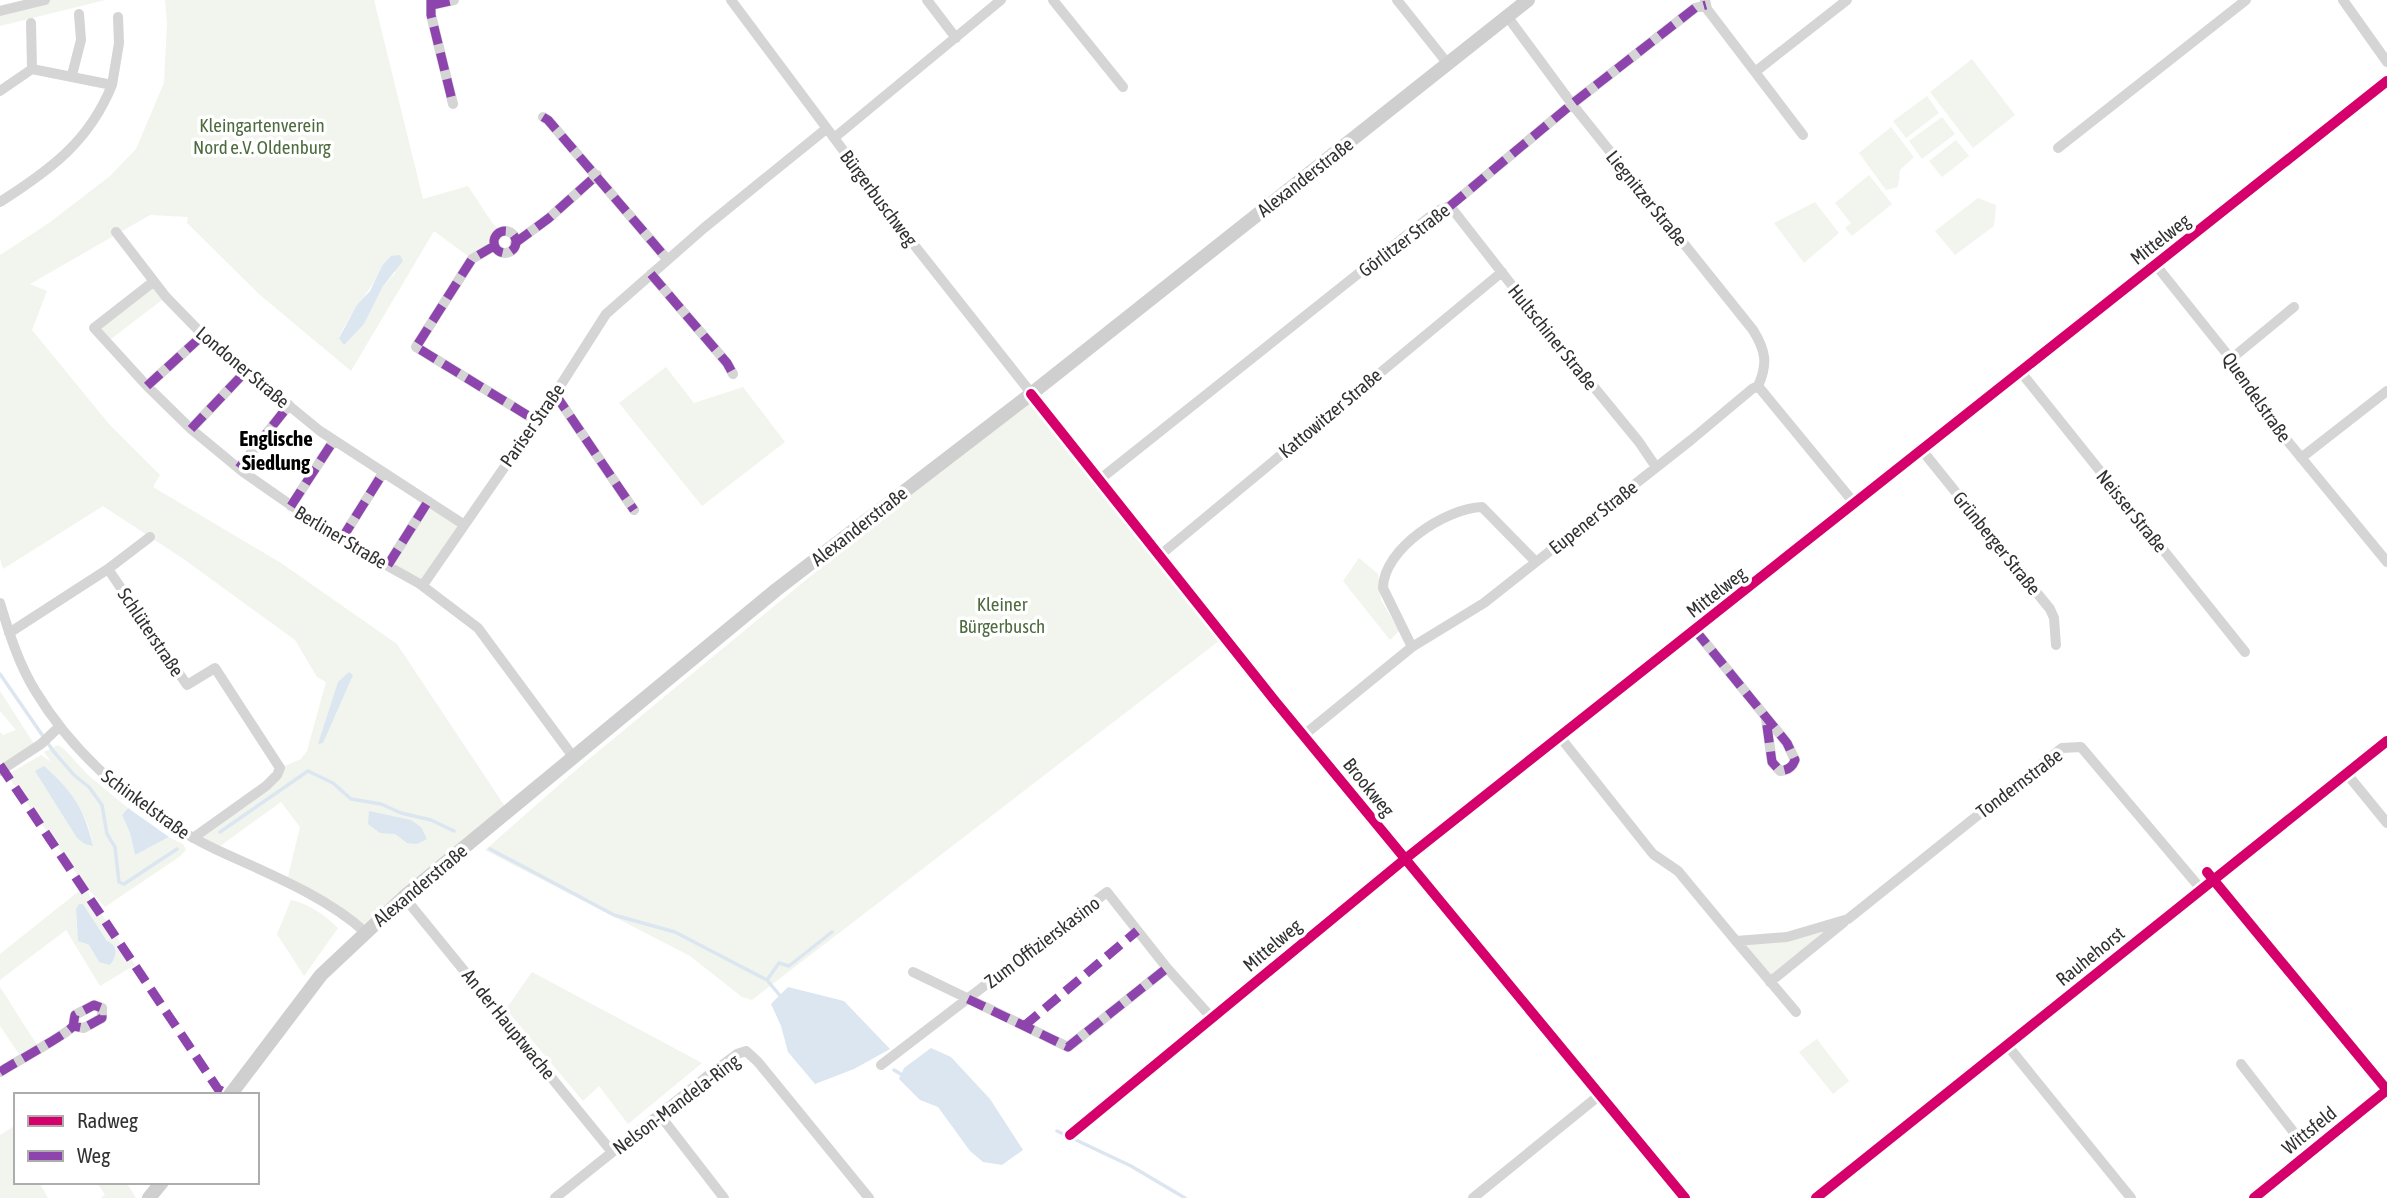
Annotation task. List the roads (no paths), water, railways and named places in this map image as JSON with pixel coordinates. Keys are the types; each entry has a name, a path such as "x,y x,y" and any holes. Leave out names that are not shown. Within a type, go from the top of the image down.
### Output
{"main road":[{"name":"Alexanderstraße","path":"232,1093 321,975 404,897 776,590 1031,394 1528,0"},
{"path":"149,1198 160,1184"}],"street":[{"path":"0,11 45,0"},
{"path":"453,104 431,15 432,3 454,0"},
{"name":"Bürgerbuschweg","path":"731,0 826,129 1031,394"},
{"path":"927,0 956,38"},
{"path":"834,138 1002,0"},
{"path":"1053,0 1123,87"},
{"path":"1397,0 1448,64"},
{"path":"1755,72 1847,0"},
{"path":"2058,148 2246,0"},
{"path":"2343,0 2387,62"},
{"path":"1705,3 1803,135"},
{"name":"Görlitzer Straße","path":"1099,480 1437,211 1450,206 1572,104 1705,3"},
{"path":"72,75 81,40 79,14"},
{"name":"Liegnitzer Straße","path":"1507,16 1572,104 1753,330 1766,356 1765,369 1758,386"},
{"path":"0,202 46,172 86,133 106,101 112,85 119,43 117,17"},
{"path":"31,23 32,69"},
{"path":"0,92 32,69 112,85"},
{"name":"Mittelweg","path":"1070,1135 1405,859 2387,81"},
{"path":"543,117 597,175 667,259"},
{"name":"Pariser Straße","path":"422,585 555,394 606,314 667,259 826,129"},
{"path":"535,420 416,347 472,259 494,246 499,252 513,250 515,243 549,218 597,175"},
{"name":"Hultschiner Straße","path":"1450,206 1639,442 1656,467"},
{"name":"Londoner Straße","path":"116,232 153,282 203,335 334,440 463,524"},
{"name":"Quendelstraße","path":"2155,264 2231,359 2258,405 2387,562"},
{"name":"Kattowitzer Straße","path":"1160,556 1502,272"},
{"path":"651,274 727,363 733,374"},
{"name":"Berliner Straße","path":"153,282 94,328 191,429 239,468 341,540 422,585 478,628 574,758"},
{"path":"2231,359 2294,307"},
{"path":"147,386 203,335"},
{"path":"191,429 246,370"},
{"name":"Neisser Straße","path":"2020,372 2245,652"},
{"path":"1758,386 1855,503"},
{"name":"Eupener Straße","path":"1304,735 1412,647 1484,603 1752,388 1758,386"},
{"path":"2301,458 2387,391"},
{"path":"555,394 634,510"},
{"name":"Brookweg","path":"1031,394 1304,735 1685,1198"},
{"path":"239,468 289,405"},
{"path":"291,506 334,440"},
{"name":"Grünberger Straße","path":"1921,449 2050,609 2054,618 2056,645"},
{"path":"341,540 383,473"},
{"path":"388,565 427,503"},
{"path":"1412,647 1384,589 1383,581 1392,560 1406,544 1421,533 1461,509 1482,507 1536,562"},
{"name":"Schlüterstraße","path":"9,633 108,569 150,537"},
{"name":"Schlüterstraße","path":"108,569 187,685 215,668 280,768 266,786 193,838"},
{"name":"Schinkelstraße","path":"0,603 9,633 34,690 59,727 94,766 122,791 193,838 287,881 353,920 365,932"},
{"path":"1695,630 1766,719"},
{"path":"0,771 44,742 59,727"},
{"path":"1560,737 1653,854 1678,871 1796,1012"},
{"name":"Rauhehorst","path":"1816,1198 2387,741"},
{"name":"Tondernstraße","path":"1770,982 2062,748 2071,746 2081,747 2201,890"},
{"path":"2347,774 2387,823"},
{"name":"Zum Offizierskasino","path":"881,1065 1107,892 1190,996 1211,1017"},
{"name":"An der Hauptwache","path":"404,897 612,1152"},
{"name":"Tondernstraße","path":"1736,941 1787,937 1848,919"},
{"name":"Zum Offizierskasino","path":"913,972 1068,1047 1167,968"},
{"path":"0,1072 65,1034 73,1026"},
{"path":"2007,1045 2131,1198"},
{"name":"Nelson-Mandela-Ring","path":"555,1198 737,1054 746,1051 765,1070 869,1198"},
{"path":"2241,1064 2309,1152"},
{"name":"Wittsfeld","path":"2254,1198 2387,1090"},
{"path":"1473,1198 1601,1094"},
{"path":"660,1114 724,1198"},
{"path":"569,1187 577,1198"}],"waterway":[{"path":"0,674 54,752 74,775 89,787 102,805 107,834 115,847 119,882 124,884 177,849"},
{"path":"220,832 308,771 333,783 351,799 381,804 401,813 431,820 454,831"},
{"path":"490,849 614,915 675,932 767,980 782,998"},
{"path":"2213,885 2378,1087"},
{"path":"767,980 779,963 789,966 832,932"},
{"path":"894,1070 904,1076"},
{"path":"1057,1131 1131,1166 1185,1198"}],"district":[{"name":"Englische Siedlung","path":"276,450"}],"park label":[{"name":"Kleingartenverein Nord e.V. Oldenburg","path":"262,136"},
{"name":"Kleiner Bürgerbusch","path":"1002,615"}]}
